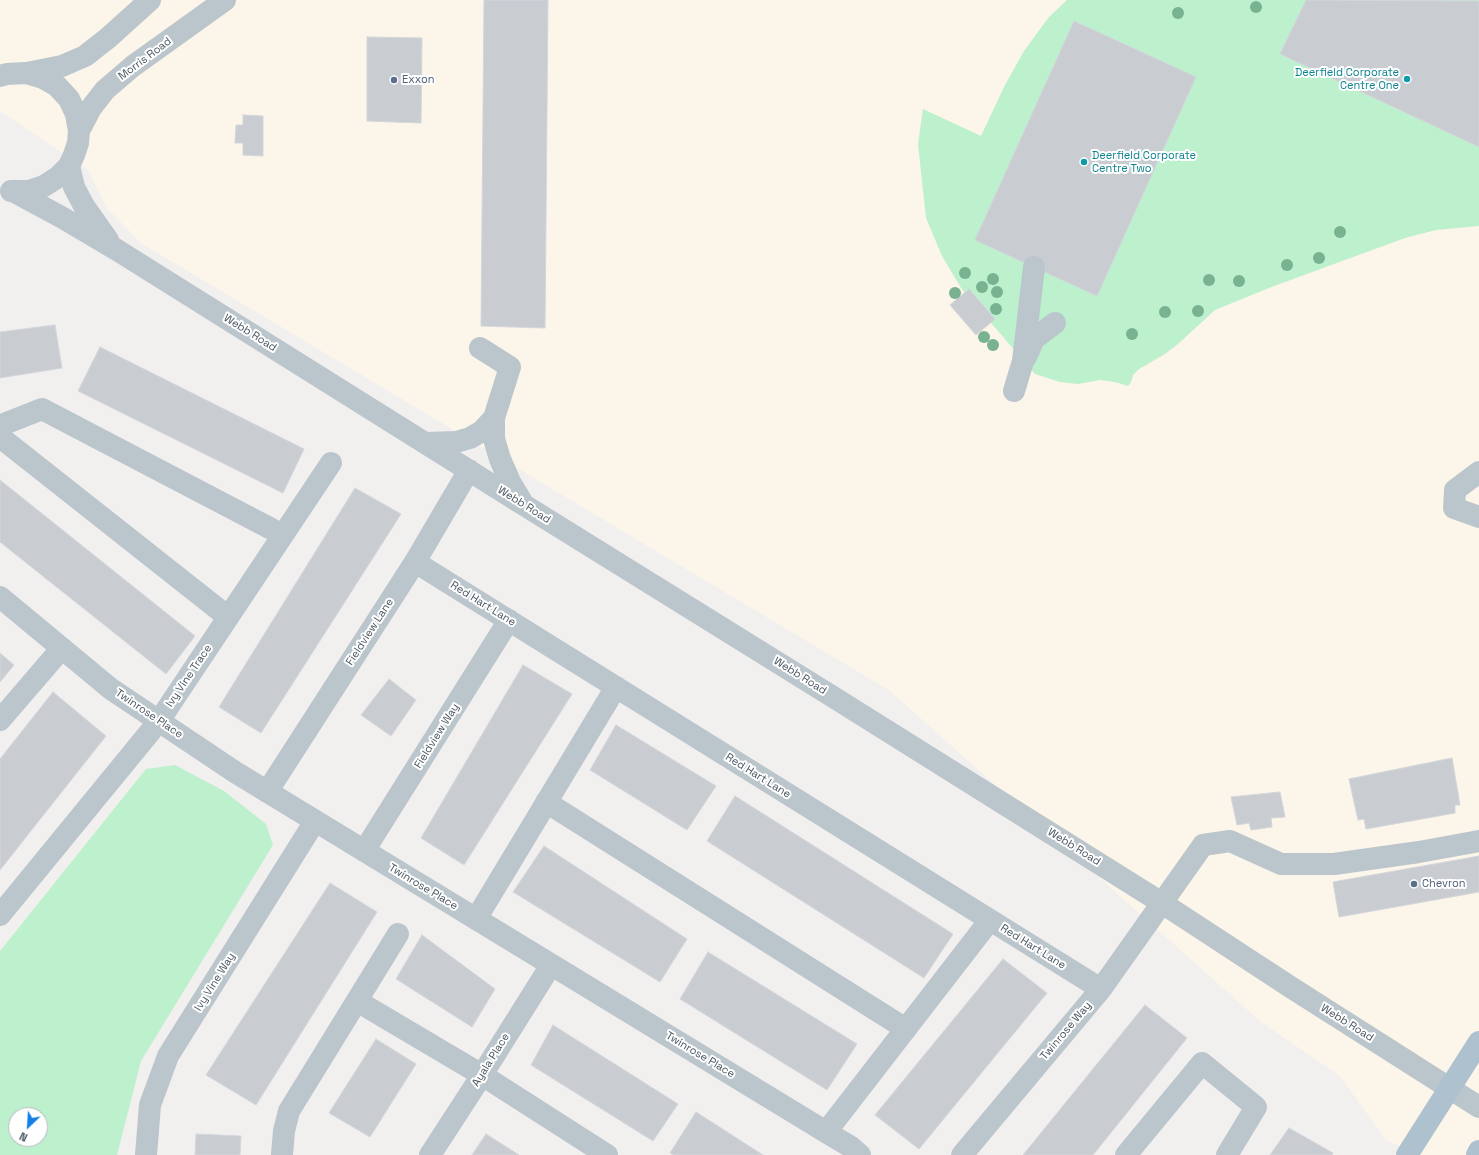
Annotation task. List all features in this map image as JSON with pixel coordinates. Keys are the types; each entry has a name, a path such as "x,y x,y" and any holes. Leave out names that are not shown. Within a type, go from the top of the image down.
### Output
{"main road":[{"path":"1407,1155 1479,1042"},
{"path":"1477,1155 1479,1151"}],"street":[{"path":"0,76 62,66 85,56 108,38 150,0"},
{"name":"Morris Road","path":"79,131 91,108 104,90 133,66 225,0"},
{"path":"4,189 29,190 44,186 58,177 69,166 76,149 79,131 76,114 69,99 57,86 43,78 26,73"},
{"name":"Webb Road","path":"69,166 74,187 84,206 104,236 117,250"},
{"name":"Webb Road","path":"4,189 63,218 117,250 1162,902 1285,984 1479,1107"},
{"path":"1014,391 1023,361 1034,267"},
{"path":"1023,361 1034,340 1055,323"},
{"path":"480,348 510,367 494,418 494,439 500,459 510,482 524,505"},
{"path":"0,430 4,424 42,409 283,535"},
{"path":"426,443 456,442 470,438 482,431 494,418"},
{"path":"0,437 228,617"},
{"name":"Ivy Vine Trace","path":"0,914 159,721 331,463"},
{"name":"Fieldview Lane","path":"266,792 415,562 469,470"},
{"path":"1479,472 1455,490 1454,508 1479,517"},
{"name":"Red Hart Lane","path":"415,562 1101,989"},
{"name":"Twinrose Place","path":"0,597 112,689 235,772 851,1147 860,1155"},
{"name":"Fieldview Way","path":"364,851 509,620"},
{"path":"0,720 62,648"},
{"path":"476,919 616,687"},
{"path":"546,802 906,1028"},
{"name":"Ivy Vine Way","path":"146,1155 150,1105 168,1056 315,821"},
{"name":"Twinrose Way","path":"962,1155 1101,989 1203,845 1230,841 1281,864 1334,864 1419,852 1479,841"},
{"path":"826,1132 990,920"},
{"path":"282,1155 284,1131 289,1111 398,934"},
{"name":"Ayala Place","path":"430,1155 482,1076 551,965"},
{"path":"357,1001 482,1076 607,1155"},
{"path":"1126,1155 1202,1063 1256,1107 1227,1155"}],"shaded area":[{"path":"0,0 1479,0 1479,1155 1419,1155 1386,1140 1340,1076 1261,1022 890,691 141,243 107,208 88,170 0,111"}],"green space":[{"path":"1067,0 1479,0 1479,226 1436,230 1405,238 1274,286 1215,310 1165,354 1139,369 1133,375 1128,386 1100,380 1078,384 1060,382 1035,374 961,288 942,256 926,218 918,144 923,109 981,136 1004,87 1024,51 1049,17"},
{"path":"175,765 224,791 266,824 273,845 141,1061 117,1155 0,1155 0,951 146,769"}],"building":[{"path":"484,0 548,0 545,328 481,326"},
{"name":"Deerfield Corporate Centre One","path":"1306,0 1479,1 1479,147 1280,54"},
{"name":"Deerfield Corporate Centre Two","path":"1074,21 1196,77 1097,296 975,240"},
{"name":"Exxon","path":"367,37 422,38 421,123 367,121"},
{"path":"243,115 263,116 263,156 243,155 243,143 235,143 236,125 243,125"},
{"path":"969,289 995,319 976,335 950,305"},
{"path":"55,325 62,368 0,378 0,332"},
{"path":"100,347 304,449 283,493 78,391"},
{"path":"0,480 195,636 166,674 0,542"},
{"path":"355,488 401,514 261,733 219,707"},
{"path":"0,653 14,665 0,682"},
{"path":"523,665 572,694 464,865 421,838"},
{"path":"389,679 416,700 391,736 361,715"},
{"path":"53,692 106,736 0,870 0,759"},
{"path":"616,725 716,786 687,830 590,770"},
{"path":"1452,758 1460,805 1455,805 1455,813 1366,829 1364,819 1358,820 1349,779"},
{"path":"1280,792 1285,817 1271,818 1272,827 1251,830 1249,823 1237,825 1231,797"},
{"path":"735,796 953,934 924,978 707,841"},
{"path":"544,846 687,939 660,982 513,892"},
{"path":"1479,856 1479,892 1339,917 1333,882"},
{"path":"330,883 377,912 256,1105 206,1075"},
{"path":"422,935 495,989 472,1027 396,979"},
{"path":"708,952 857,1044 827,1090 680,999"},
{"path":"1003,959 1047,993 919,1149 875,1115"},
{"path":"1145,1005 1187,1038 1093,1155 1023,1155"},
{"path":"553,1025 678,1104 653,1141 531,1065"},
{"path":"376,1039 416,1064 370,1137 329,1113"},
{"path":"696,1112 763,1155 674,1155 670,1153"},
{"path":"1289,1128 1333,1153 1332,1155 1270,1155"},
{"path":"196,1134 241,1136 240,1155 195,1155"},
{"path":"486,1134 519,1155 472,1155"}],"place":[{"name":"Deerfield Corporate Centre One","path":"1407,79"},
{"name":"Exxon","path":"394,80"},
{"name":"Deerfield Corporate Centre Two","path":"1084,162"},
{"name":"Chevron","path":"1414,884"}]}
